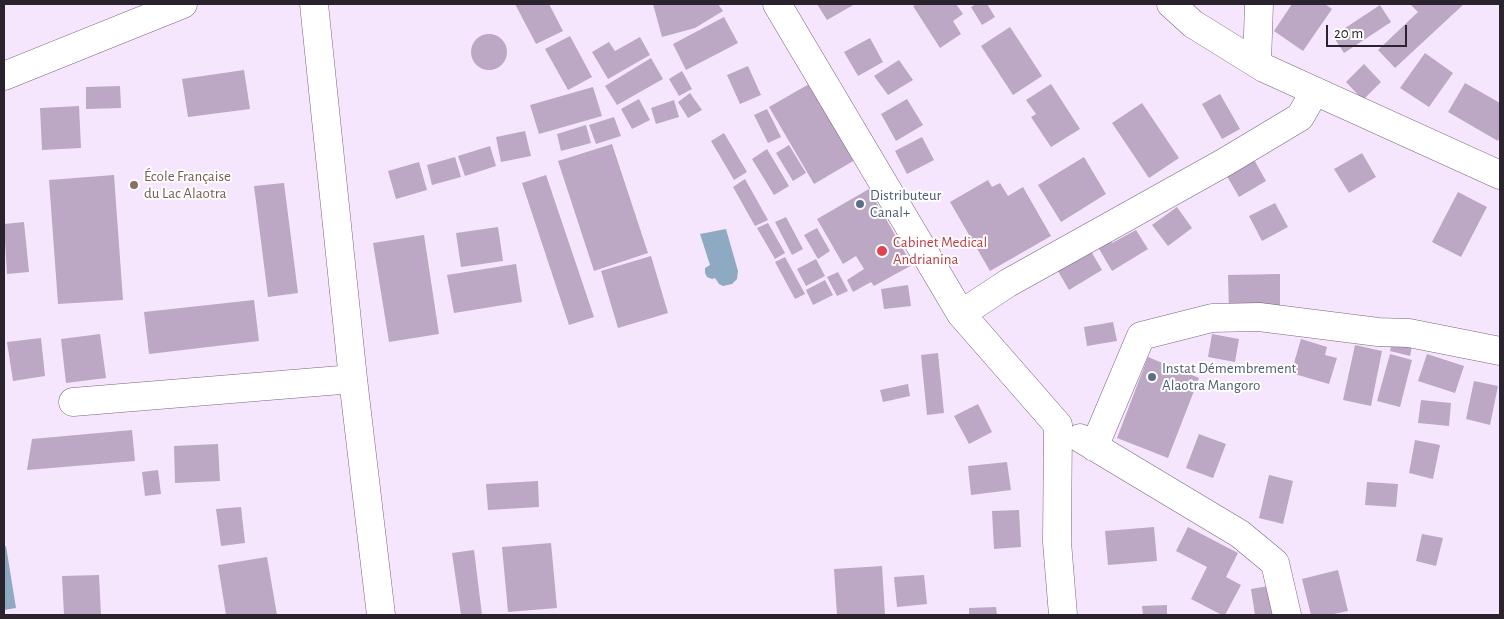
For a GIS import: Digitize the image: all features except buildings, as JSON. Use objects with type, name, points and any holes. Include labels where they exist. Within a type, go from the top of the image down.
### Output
[{"type":"street","points":[[4,76],[183,4]]},
{"type":"street","points":[[314,4],[381,615]]},
{"type":"street","points":[[778,4],[961,314],[1058,425],[1240,534],[1275,563],[1287,615]]},
{"type":"street","points":[[1171,4],[1193,24],[1257,63],[1500,175]]},
{"type":"street","points":[[1257,63],[1259,4]]},
{"type":"street","points":[[961,314],[1008,283],[1225,162],[1300,117],[1315,91]]},
{"type":"street","points":[[1094,447],[1141,336],[1212,318],[1259,317],[1378,332],[1409,333],[1500,351]]},
{"type":"street","points":[[73,402],[354,379]]},
{"type":"street","points":[[1058,425],[1056,542],[1063,615]]},
{"type":"water","points":[[726,229],[738,271],[737,279],[732,284],[723,286],[715,278],[707,277],[705,273],[705,268],[710,265],[700,234]]},
{"type":"water","points":[[6,546],[16,608],[4,610],[4,547]]},
{"type":"place","name":"École Française du Lac Alaotra","points":[[134,185]]},
{"type":"place","name":"Distributeur Canal+","points":[[860,204]]},
{"type":"place","name":"Cabinet Medical Andrianina","points":[[882,251]]},
{"type":"place","name":"Instat Démembrement Alaotra Mangoro","points":[[1152,377]]}]
